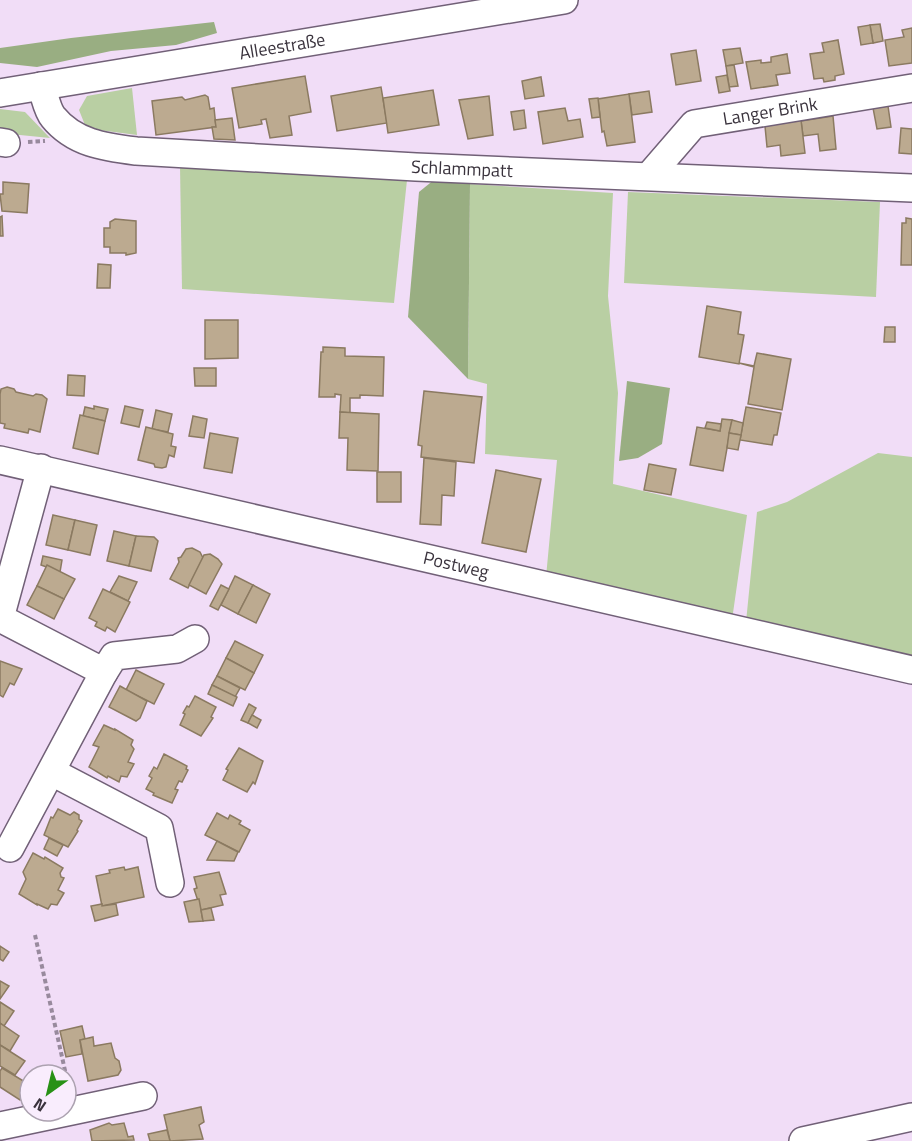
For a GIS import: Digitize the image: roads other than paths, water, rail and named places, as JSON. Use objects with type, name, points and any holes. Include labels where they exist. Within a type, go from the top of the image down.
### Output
[{"type":"street","name":"Alleestraße","points":[[0,93],[564,0]]},
{"type":"street","name":"Schlammpatt","points":[[41,86],[52,116],[74,136],[102,147],[135,151],[912,188]]},
{"type":"street","name":"Langer Brink","points":[[649,176],[694,124],[912,88]]},
{"type":"street","name":"Postweg","points":[[0,460],[912,670]]},
{"type":"street","points":[[41,468],[0,618],[104,672]]},
{"type":"street","points":[[10,848],[114,656],[177,649],[195,639]]},
{"type":"street","points":[[52,772],[159,828],[170,883]]},
{"type":"street","points":[[0,1126],[143,1096]]},
{"type":"street","points":[[803,1141],[912,1117]]}]
